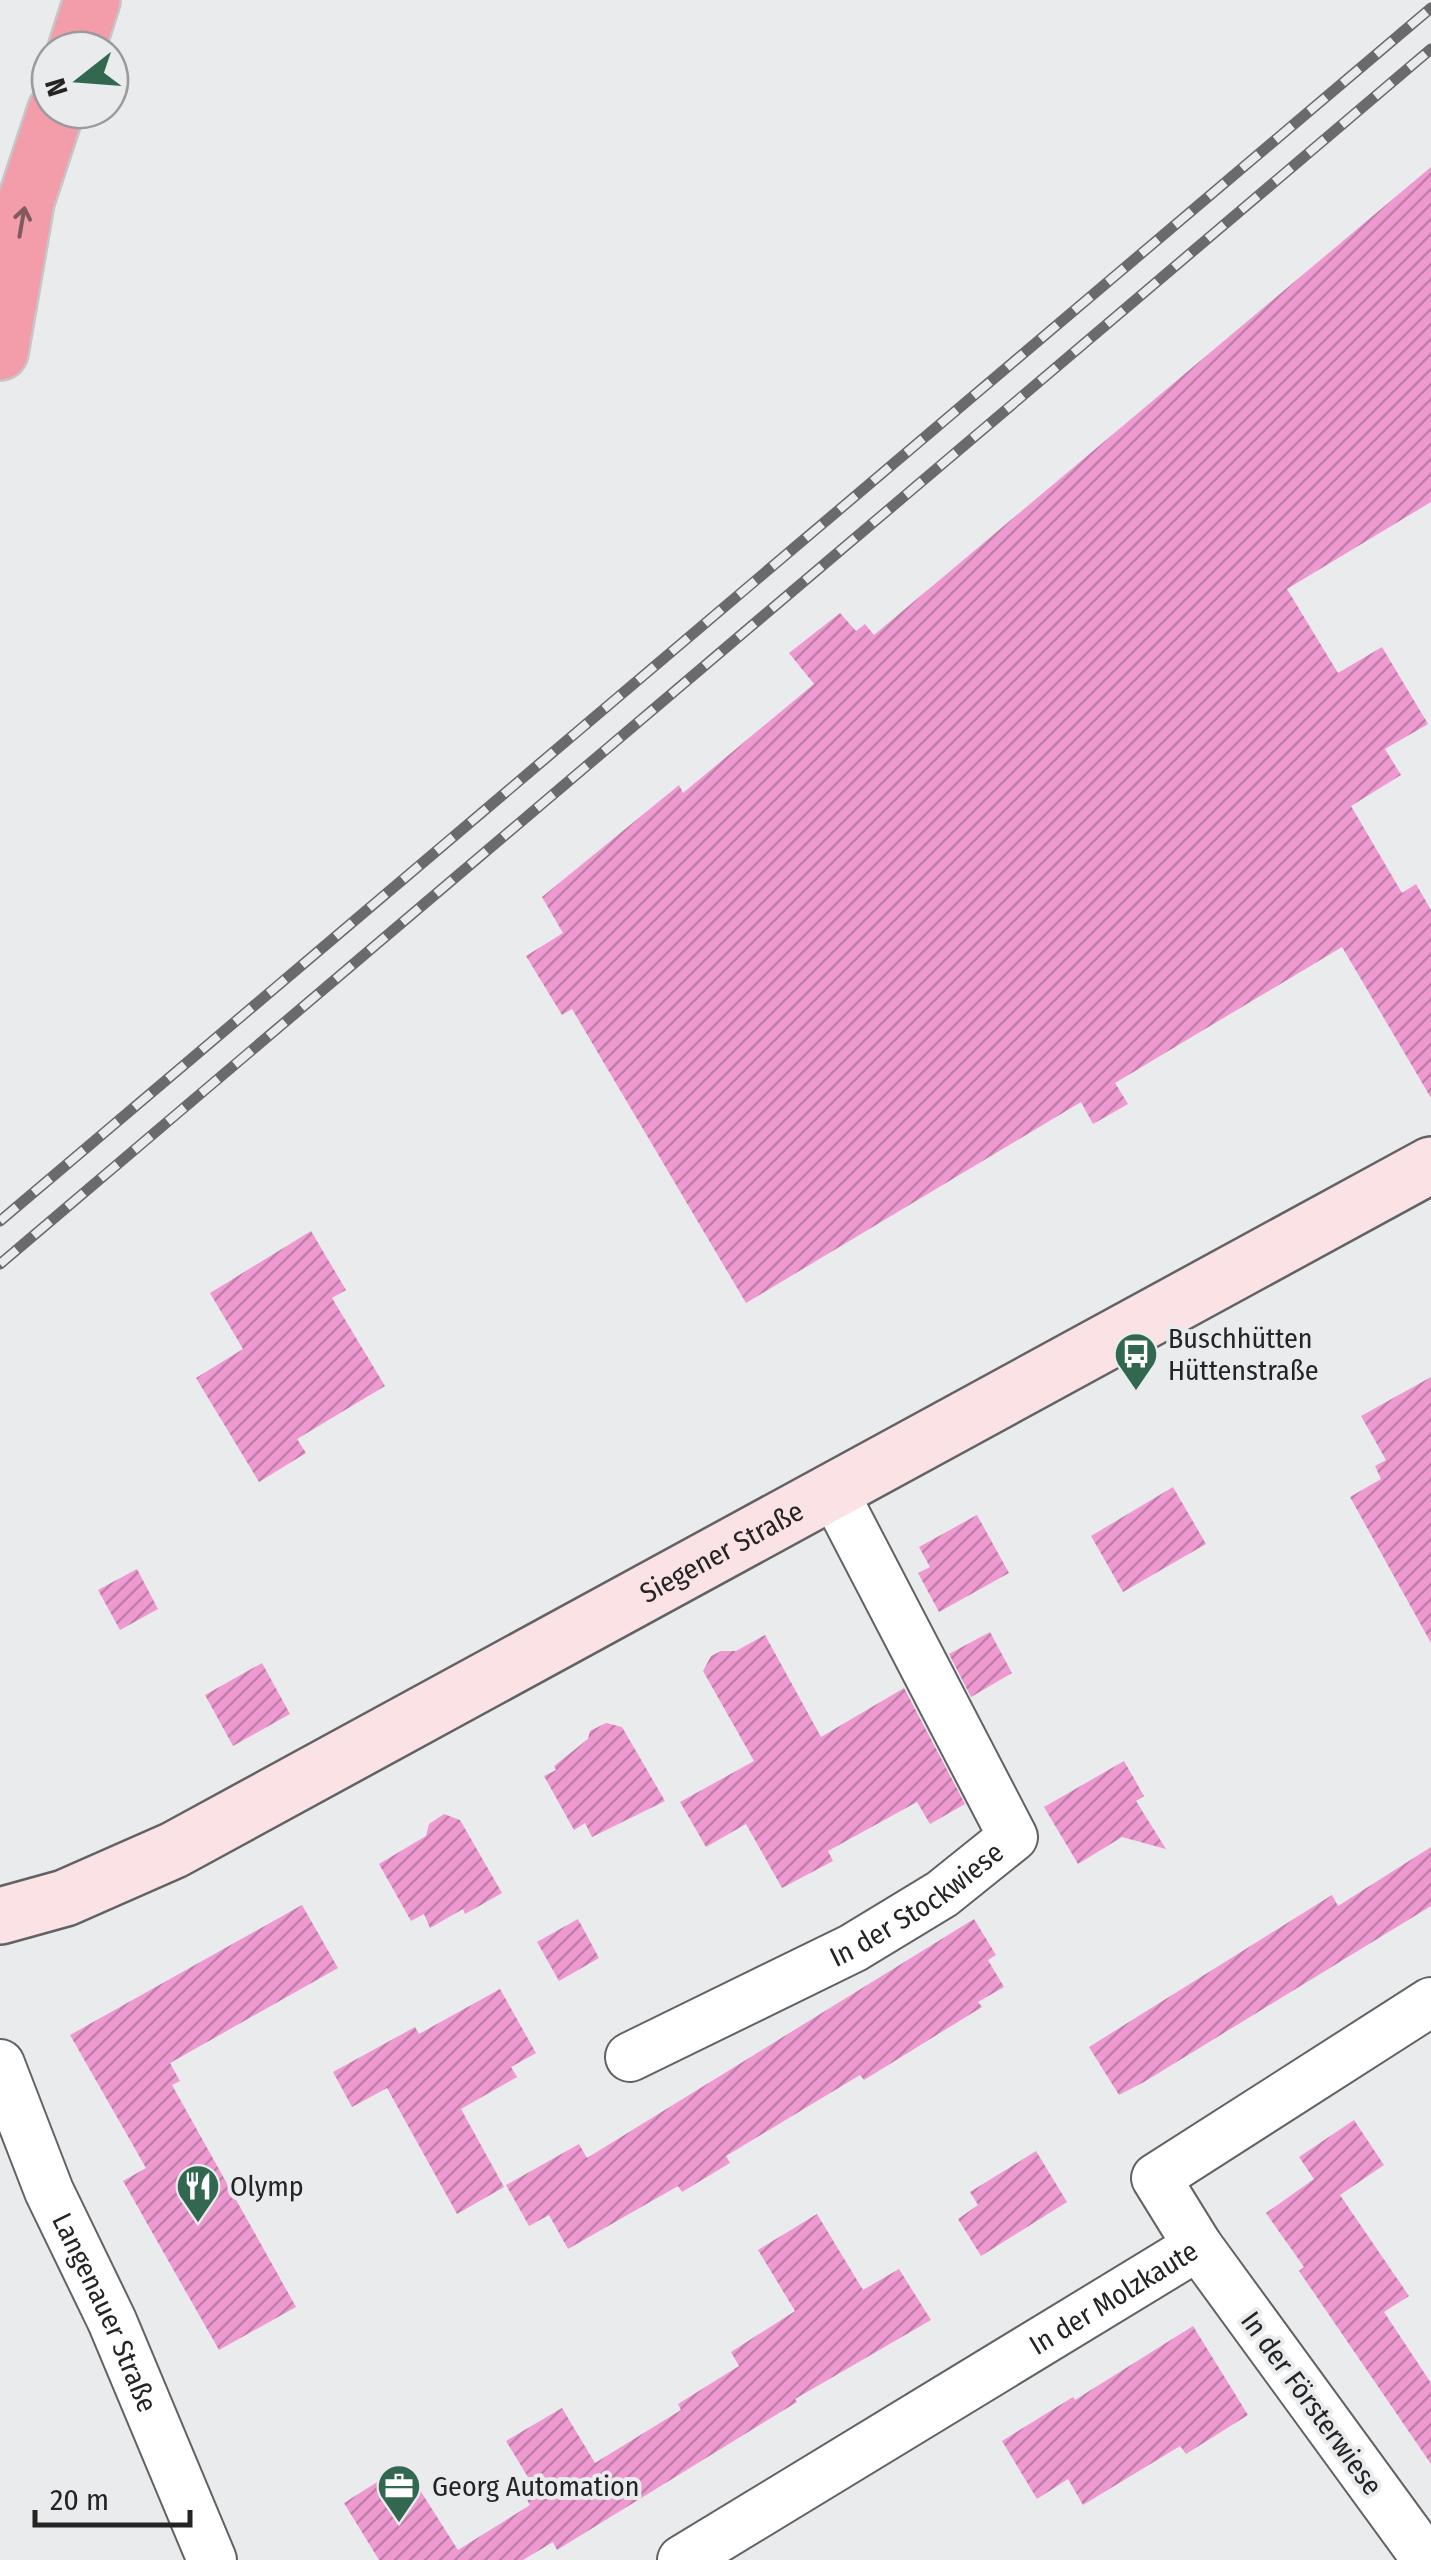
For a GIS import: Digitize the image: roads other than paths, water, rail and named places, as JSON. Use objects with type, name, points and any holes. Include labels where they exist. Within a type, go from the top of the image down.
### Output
[{"type":"highway","points":[[82,30],[92,0]]},
{"type":"highway","points":[[0,352],[26,200],[49,130]]},
{"type":"main road","name":"Siegener Straße","points":[[0,1916],[64,1898],[174,1850],[1431,1166]]},
{"type":"street","name":"In der Stockwiese","points":[[630,2057],[853,1948],[942,1894],[1014,1837],[834,1493]]},
{"type":"street","name":"In der Molzkaute","points":[[682,2560],[1198,2246],[1156,2178],[1431,2002]]},
{"type":"street","name":"Langenauer Straße","points":[[0,2064],[49,2191],[112,2321],[212,2560]]},
{"type":"street","name":"In der Försterwiese","points":[[1198,2246],[1426,2560]]},
{"type":"railway","points":[[0,1221],[1431,8]]},
{"type":"railway","points":[[0,1264],[1431,49]]},
{"type":"place","name":"Buschhütten Hüttenstraße","points":[[1136,1392]]},
{"type":"place","name":"Olymp","points":[[198,2224]]},
{"type":"place","name":"Georg Automation","points":[[399,2524]]}]
